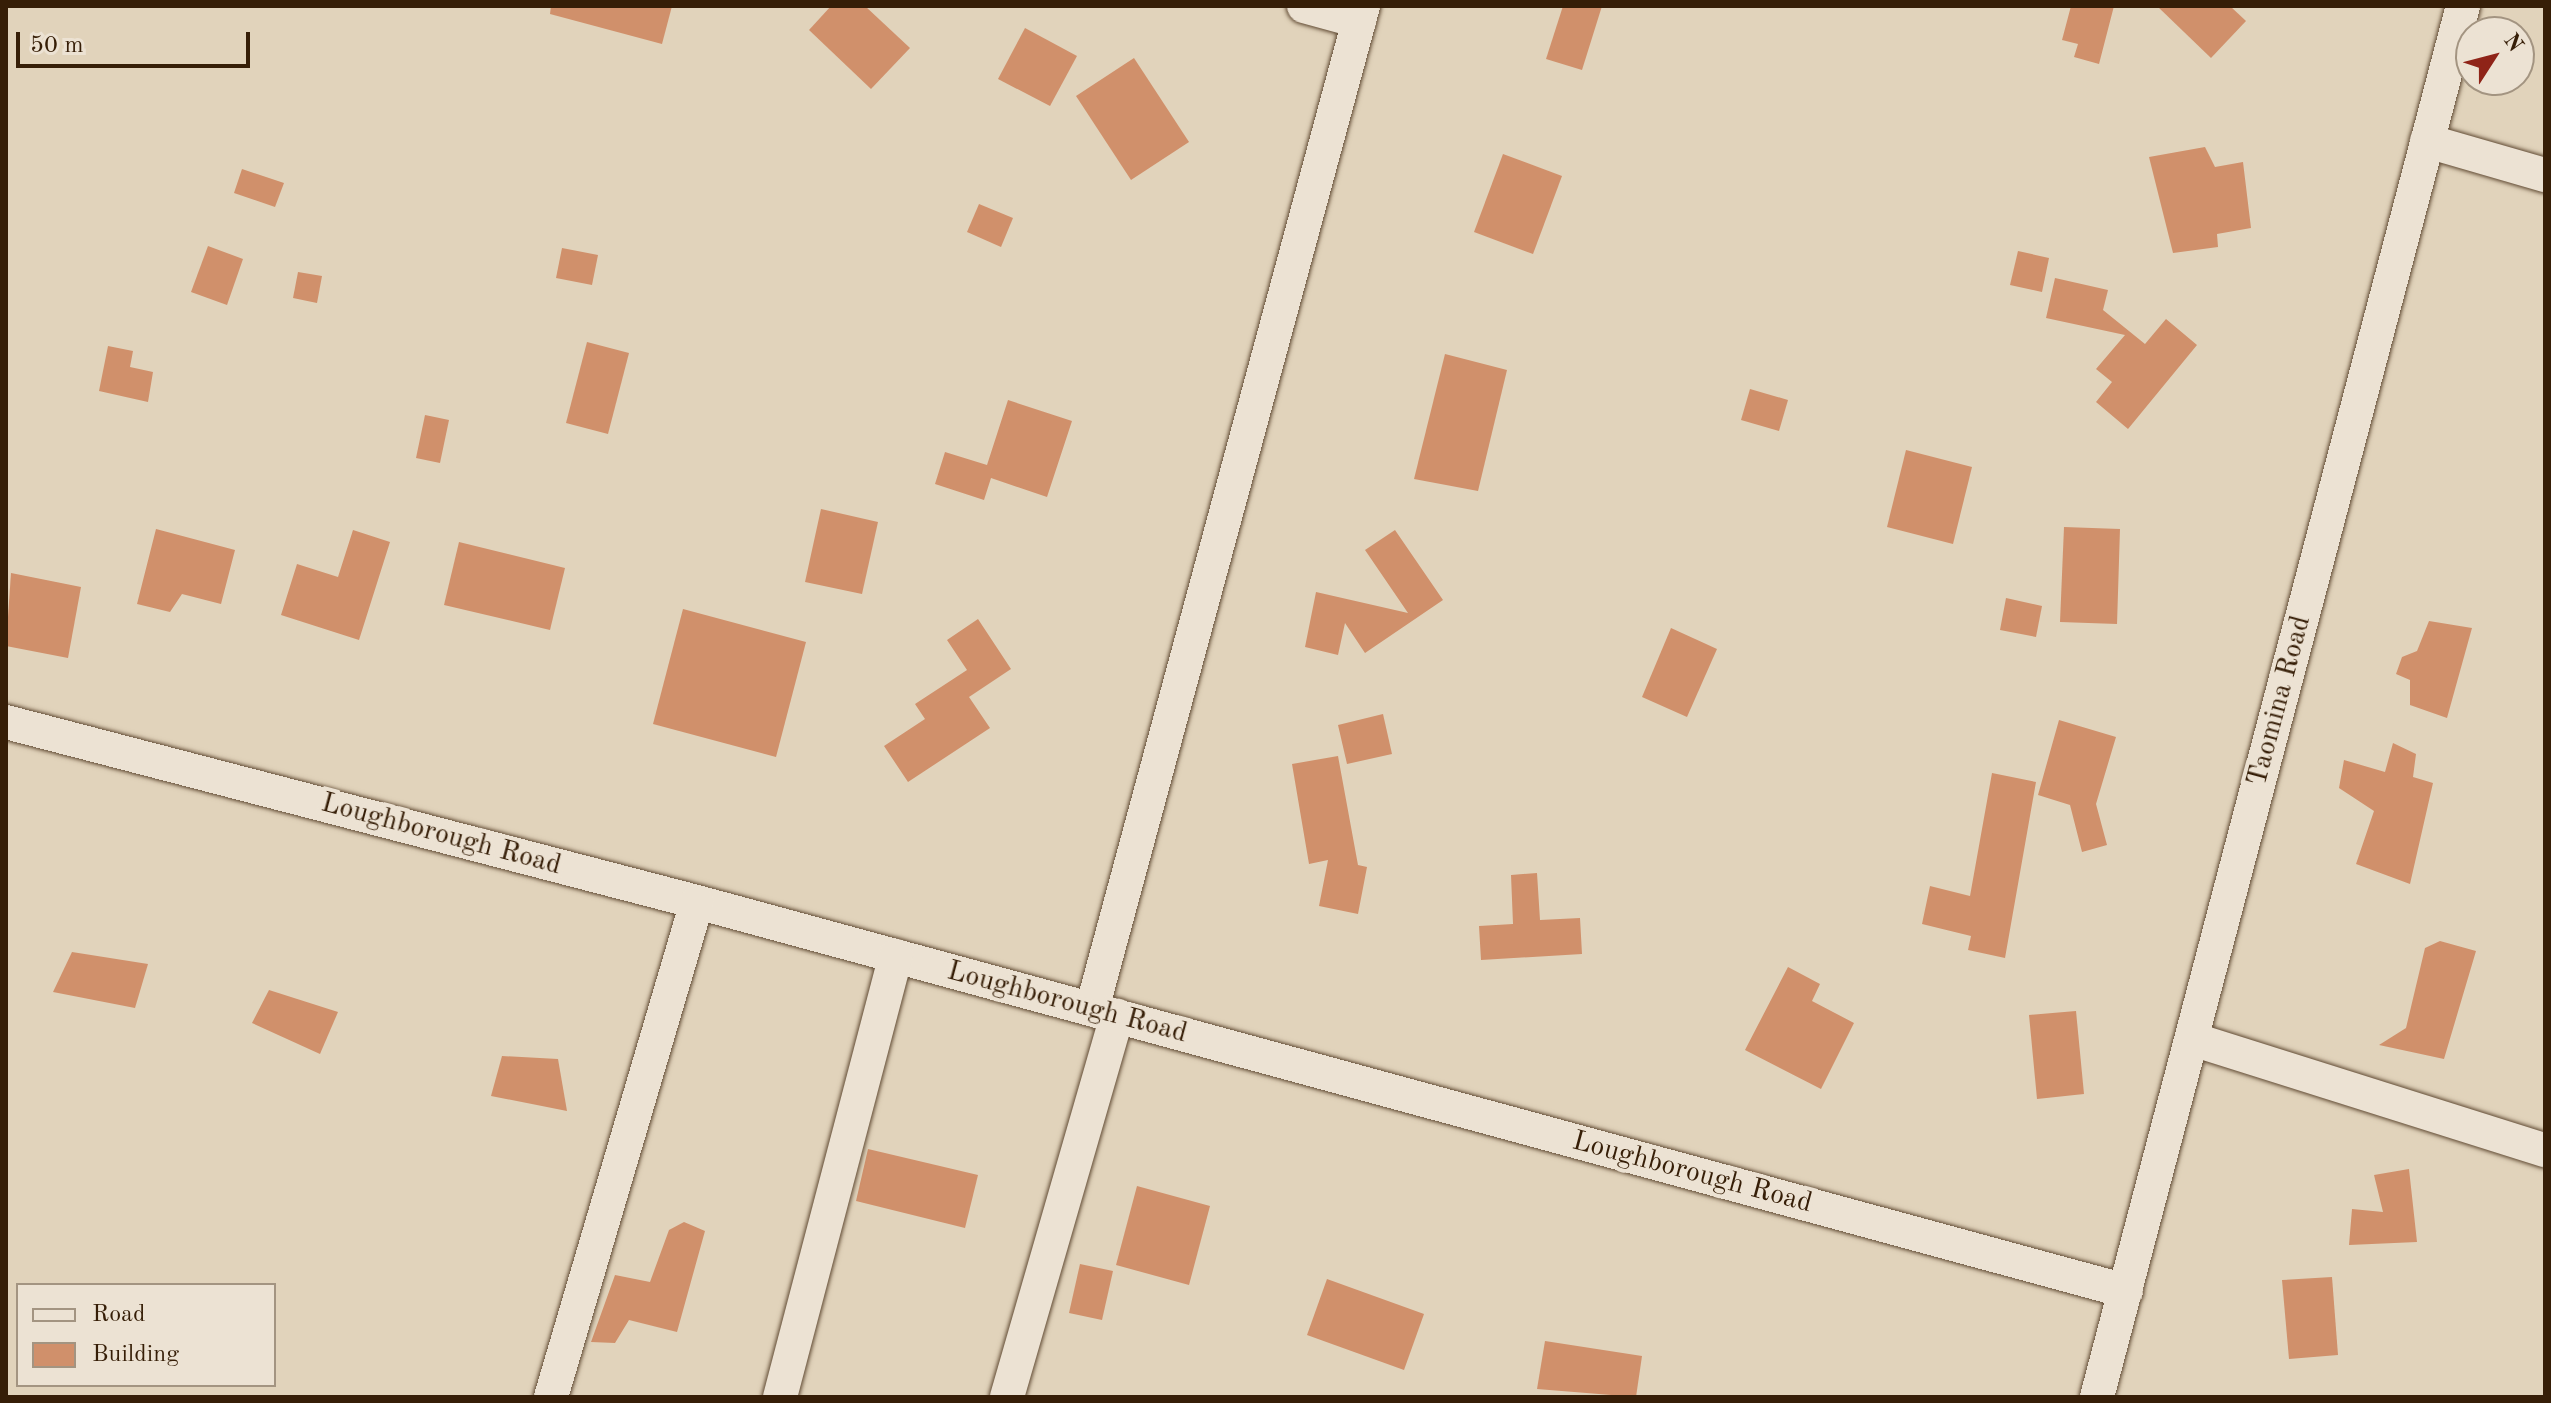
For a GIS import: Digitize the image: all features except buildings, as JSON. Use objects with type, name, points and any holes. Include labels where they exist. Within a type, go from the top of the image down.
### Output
[{"type":"street","points":[[1007,1397],[1361,13],[1304,6]]},
{"type":"street","name":"Taomina Road","points":[[2097,1397],[2463,6]]},
{"type":"street","points":[[2427,141],[2545,175]]},
{"type":"street","name":"Loughborough Road","points":[[6,722],[697,902],[2126,1291]]},
{"type":"street","points":[[551,1397],[697,902]]},
{"type":"street","points":[[780,1397],[896,956]]},
{"type":"street","points":[[2192,1039],[2545,1150]]}]
